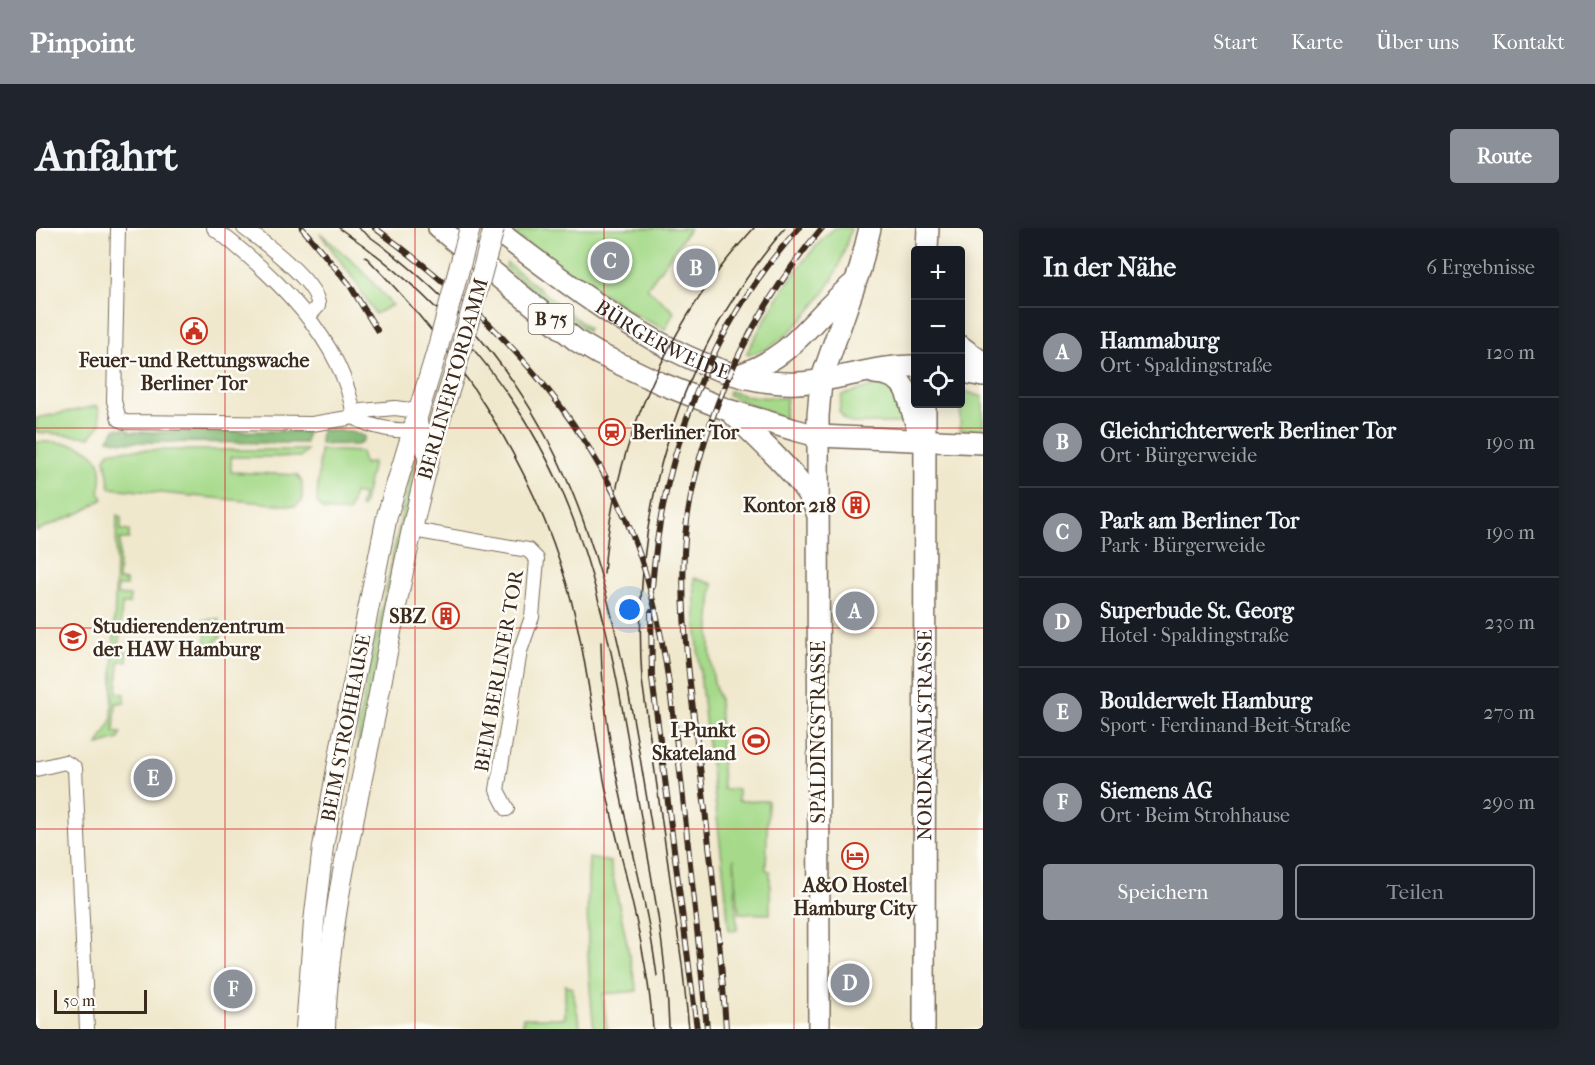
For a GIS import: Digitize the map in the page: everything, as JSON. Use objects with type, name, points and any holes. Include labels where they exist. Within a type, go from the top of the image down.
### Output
[{"type":"main road","name":"BÜRGERWEIDE","points":[[439,228],[578,341],[634,371],[728,410],[818,436]]},
{"type":"main road","name":"BERLINERTORDAMM","points":[[416,424],[470,228]]},
{"type":"main road","name":"BÜRGERWEIDE","points":[[494,228],[643,336],[738,376],[771,382],[820,381]]},
{"type":"main road","name":"BERLINERTORDAMM","points":[[413,530],[426,471],[494,228]]},
{"type":"main road","name":"SPALDINGSTRASSE","points":[[819,1029],[818,436],[820,381],[855,282],[870,228]]},
{"type":"main road","points":[[927,246],[928,228]]},
{"type":"main road","points":[[738,376],[767,364],[788,350],[817,321],[835,298],[855,282]]},
{"type":"main road","points":[[965,350],[983,363]]},
{"type":"main road","name":"B 75","points":[[820,381],[891,366],[911,366]]},
{"type":"main road","points":[[865,372],[890,376],[905,387],[912,416],[923,440]]},
{"type":"main road","points":[[965,372],[983,376]]},
{"type":"main road","name":"NORDKANALSTRASSE","points":[[924,1029],[925,408]]},
{"type":"main road","points":[[728,410],[803,489],[814,503],[818,519]]},
{"type":"main road","name":"BEIM STROHHAUSE","points":[[306,1029],[314,922],[323,847],[387,516],[416,424]]},
{"type":"main road","name":"B 75","points":[[818,436],[983,443]]},
{"type":"main road","name":"BEIM STROHHAUSE","points":[[325,1029],[344,865],[413,530]]},
{"type":"street","points":[[118,228],[116,415],[124,422],[312,424],[354,417],[362,411],[395,408],[410,410],[416,424],[426,471]]},
{"type":"street","points":[[214,228],[264,269],[308,317],[343,378],[354,417],[364,424],[416,424],[431,420],[446,399]]},
{"type":"street","points":[[244,228],[286,262],[315,293],[318,306],[308,317]]},
{"type":"street","name":"BEIM BERLINER TOR","points":[[413,530],[528,550],[537,559],[532,617],[520,651],[497,790],[507,808]]},
{"type":"street","points":[[36,769],[65,762],[75,768],[87,1029]]},
{"type":"green space","points":[[538,228],[690,228],[647,288],[674,312],[665,329],[639,317],[512,234]]},
{"type":"green space","points":[[834,228],[851,228],[832,280],[806,315],[783,338],[758,352],[746,354],[774,304],[796,271]]},
{"type":"green space","points":[[320,233],[361,269],[392,305],[375,314],[355,281]]},
{"type":"green space","points":[[507,263],[588,328],[587,331],[505,268]]},
{"type":"green space","points":[[878,385],[895,394],[903,410],[903,423],[851,423],[845,420],[839,411],[842,395]]},
{"type":"green space","points":[[729,391],[752,397],[787,398],[784,419],[728,395]]},
{"type":"green space","points":[[965,391],[983,397],[983,430],[960,430],[961,408],[965,408]]},
{"type":"green space","points":[[98,406],[101,424],[90,437],[36,432],[36,418]]},
{"type":"green space","points":[[116,428],[129,429],[130,432],[307,431],[306,443],[122,442],[108,439]]},
{"type":"green space","points":[[321,430],[347,431],[364,436],[364,440],[357,445],[320,444]]},
{"type":"green space","points":[[36,442],[75,445],[94,455],[100,464],[102,476],[99,492],[103,499],[84,511],[36,531]]},
{"type":"green space","points":[[121,450],[307,450],[300,457],[231,457],[231,472],[297,475],[302,482],[302,501],[295,506],[110,488],[105,458],[109,452]]},
{"type":"green space","points":[[320,450],[361,452],[364,464],[373,462],[363,507],[360,507],[363,495],[354,493],[349,512],[323,510],[317,502]]},
{"type":"green space","points":[[415,450],[419,453],[358,756],[359,721]]},
{"type":"green space","points":[[117,515],[121,517],[121,530],[129,531],[129,539],[120,539],[118,580],[126,581],[126,586],[118,586],[117,595],[130,596],[129,604],[122,604],[119,651],[127,652],[127,661],[119,661],[117,693],[125,694],[124,703],[116,703],[114,732],[121,733],[119,739],[98,745],[112,720]]},
{"type":"green space","points":[[694,578],[713,584],[710,642],[712,673],[719,698],[723,789],[738,789],[738,801],[768,801],[766,870],[770,871],[770,914],[739,913],[734,858],[737,930],[729,931],[699,666]]},
{"type":"green space","points":[[219,619],[221,636],[207,650],[204,620]]},
{"type":"green space","points":[[589,858],[610,862],[637,991],[603,994],[607,1029],[594,1029],[588,944]]},
{"type":"green space","points":[[565,985],[572,988],[581,1029],[523,1029],[523,1018],[565,1018]]},
{"type":"tram line","points":[[339,228],[411,284],[475,351],[529,426],[569,508],[592,578],[619,690],[658,914],[669,1029]]},
{"type":"tram line","points":[[358,228],[432,288],[492,352],[538,421],[573,494],[600,571],[620,653],[652,830]]},
{"type":"tram line","points":[[604,574],[609,526],[619,479],[632,433],[650,388],[695,303],[723,264],[754,228]]},
{"type":"tram line","points":[[689,1029],[642,680],[640,617],[644,556],[653,497],[668,440],[689,384],[715,330],[747,278],[785,228]]},
{"type":"tram line","points":[[365,256],[398,291],[459,367],[511,450],[552,539],[567,585],[579,634],[605,785],[640,937],[653,1029]]},
{"type":"tram line","points":[[601,642],[608,728],[657,976]]},
{"type":"railway","points":[[302,228],[349,284],[377,330]]},
{"type":"railway","points":[[375,228],[455,292],[527,365],[560,405],[588,447],[613,492],[634,539],[653,602],[671,699],[707,1029]]},
{"type":"railway","points":[[652,588],[657,538],[667,490],[679,442],[696,395],[739,307],[767,266],[799,228]]},
{"type":"railway","points":[[726,1029],[714,890],[685,635],[683,578],[687,520],[705,440],[734,365],[774,293],[822,228]]},
{"type":"railway","points":[[651,612],[652,678],[697,1029]]},
{"type":"place","name":"Park am Berliner Tor","points":[[610,261]]},
{"type":"place","name":"Gleichrichterwerk Berliner Tor","points":[[696,268]]},
{"type":"place","name":"Feuer- und Rettungswache Berliner Tor","points":[[194,331]]},
{"type":"place","name":"Berliner Tor","points":[[612,432]]},
{"type":"place","name":"Kontor 218","points":[[856,505]]},
{"type":"place","name":"Hammaburg","points":[[855,611]]},
{"type":"place","name":"SBZ","points":[[446,616]]},
{"type":"place","name":"Studierendenzentrum der HAW Hamburg","points":[[73,637]]},
{"type":"place","name":"I-Punkt Skateland","points":[[756,741]]},
{"type":"place","name":"Boulderwelt Hamburg","points":[[153,778]]},
{"type":"place","name":"A&O Hostel Hamburg City","points":[[855,856]]},
{"type":"place","name":"Superbude St. Georg","points":[[850,983]]},
{"type":"place","name":"Siemens AG","points":[[233,989]]}]
